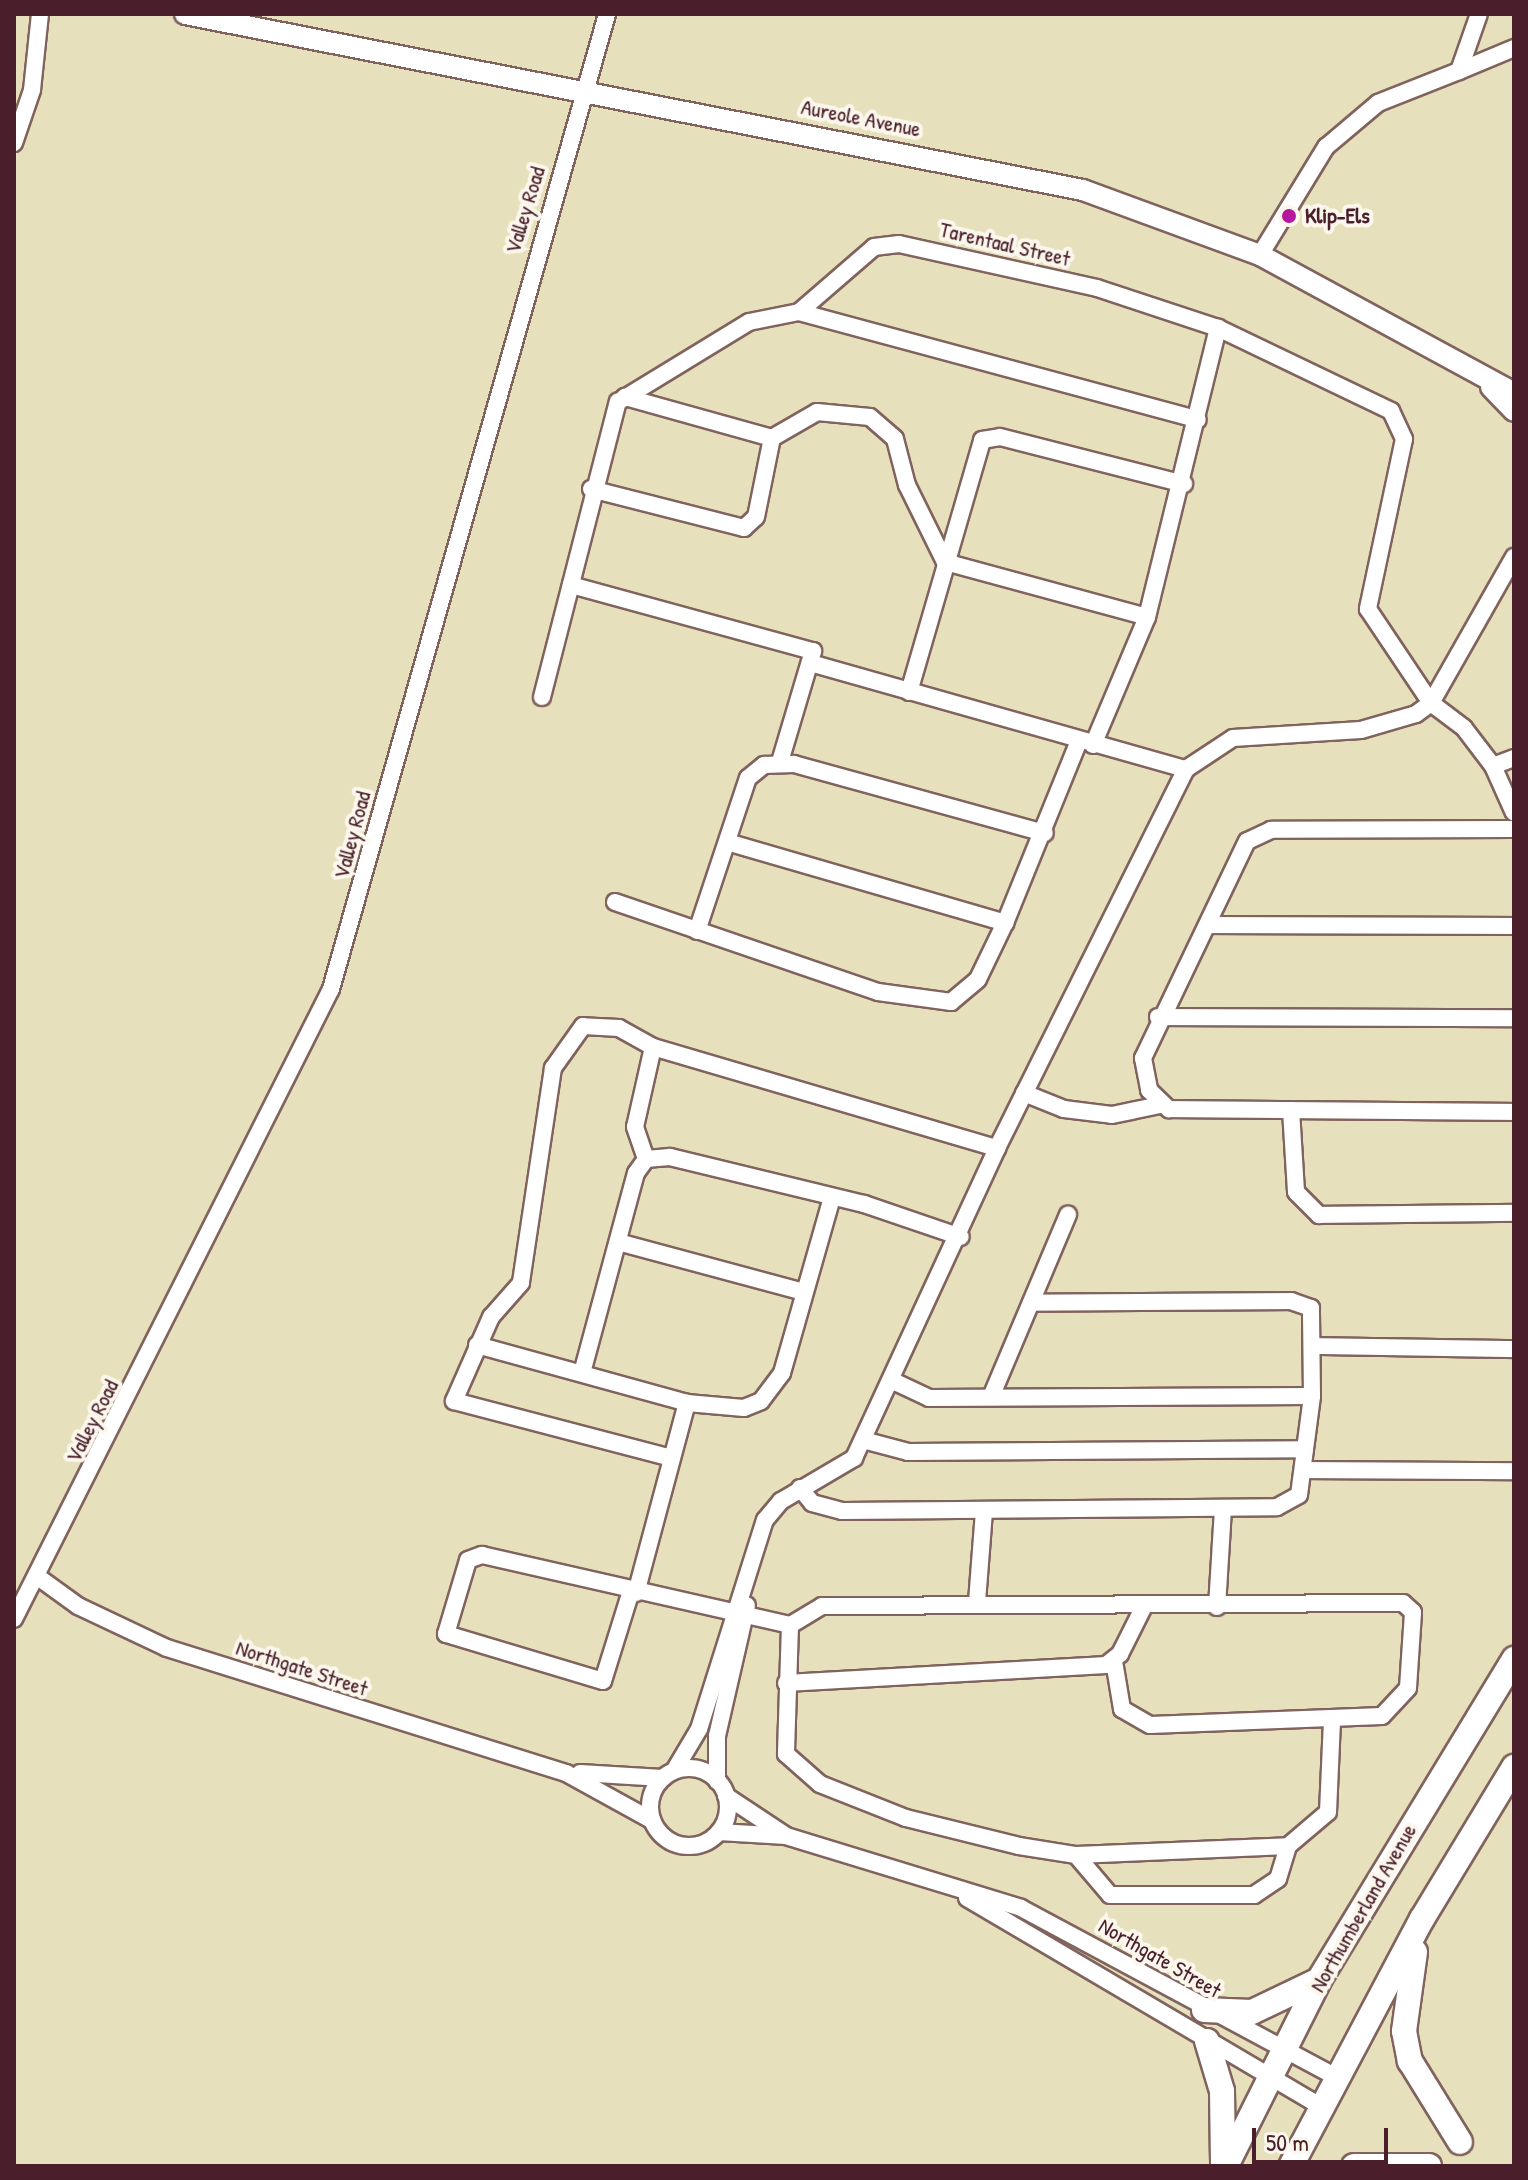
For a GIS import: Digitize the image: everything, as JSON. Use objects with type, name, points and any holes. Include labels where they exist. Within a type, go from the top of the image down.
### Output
[{"type":"main road","name":"Northumberland Avenue","points":[[1224,2166],[1273,2081],[1319,1980],[1514,1659]]},
{"type":"main road","points":[[1291,2166],[1340,2079],[1422,1919],[1514,1767]]},
{"type":"main road","points":[[1422,1919],[1404,2031],[1424,2093],[1460,2142]]},
{"type":"main road","points":[[1204,2010],[1252,2012],[1319,1980]]},
{"type":"main road","points":[[1207,2041],[1222,2091],[1224,2166]]},
{"type":"main road","points":[[1354,2166],[1429,2166]]},
{"type":"street","points":[[14,143],[32,90],[40,14]]},
{"type":"street","name":"Aureole Avenue","points":[[185,14],[584,88],[1083,190],[1260,255],[1489,384],[1514,393]]},
{"type":"street","name":"Valley Road","points":[[14,1619],[38,1577],[331,989],[607,14]]},
{"type":"street","points":[[1459,71],[1479,14]]},
{"type":"street","points":[[1260,255],[1326,147],[1347,126],[1378,103],[1514,48]]},
{"type":"street","name":"Tarentaal Street","points":[[625,397],[749,322],[799,312],[874,247],[899,244],[1097,288],[1218,328],[1375,401],[1398,422],[1404,439],[1368,609],[1431,703],[1464,728],[1493,766],[1514,813]]},
{"type":"street","points":[[799,312],[1198,420]]},
{"type":"street","points":[[615,902],[697,931],[932,1003],[967,994],[1005,923],[1147,617],[1184,484],[1218,328]]},
{"type":"street","name":"Aureole Avenue","points":[[1489,384],[1514,411]]},
{"type":"street","points":[[542,697],[571,585],[591,489],[615,408],[625,397],[772,438],[830,409],[881,424],[895,439],[907,485],[945,562],[1147,617]]},
{"type":"street","points":[[909,692],[978,446],[988,437],[1184,484]]},
{"type":"street","points":[[591,489],[744,528],[756,517],[772,438]]},
{"type":"street","points":[[717,1781],[721,1719],[740,1612],[765,1520],[800,1488],[842,1469],[863,1440],[961,1237],[997,1148],[1186,769],[1233,738],[1361,730],[1431,703],[1514,557]]},
{"type":"street","points":[[571,585],[813,651],[814,664],[780,762]]},
{"type":"street","points":[[814,664],[1186,769]]},
{"type":"street","points":[[1493,766],[1514,758]]},
{"type":"street","points":[[697,931],[748,778],[780,762],[1045,833]]},
{"type":"street","points":[[1160,1105],[1143,1077],[1158,1017],[1208,925],[1247,841],[1271,830],[1514,829]]},
{"type":"street","points":[[727,842],[1005,923]]},
{"type":"street","points":[[1208,925],[1514,926]]},
{"type":"street","points":[[1158,1017],[1514,1018]]},
{"type":"street","points":[[672,1458],[454,1401],[477,1345],[524,1271],[544,1108],[560,1053],[583,1026],[602,1024],[653,1047],[997,1148]]},
{"type":"street","points":[[646,1159],[635,1127],[653,1047]]},
{"type":"street","points":[[1024,1093],[1064,1109],[1112,1115],[1160,1105],[1291,1110],[1514,1112]]},
{"type":"street","points":[[1291,1110],[1296,1192],[1319,1215],[1514,1213]]},
{"type":"street","points":[[582,1373],[622,1243],[636,1173],[646,1159],[670,1157],[832,1197],[961,1237]]},
{"type":"street","points":[[477,1345],[687,1403],[744,1408],[761,1401],[782,1373],[832,1197]]},
{"type":"street","points":[[991,1397],[1068,1215]]},
{"type":"street","points":[[622,1243],[804,1292]]},
{"type":"street","points":[[800,1488],[812,1503],[833,1510],[1223,1508],[1292,1503],[1305,1470],[1315,1315],[1291,1301],[1031,1303]]},
{"type":"street","points":[[1314,1346],[1514,1349]]},
{"type":"street","points":[[893,1381],[916,1397],[1312,1396]]},
{"type":"street","points":[[687,1403],[633,1592],[603,1681],[446,1634],[473,1557],[633,1592],[740,1612],[790,1625],[822,1606],[977,1602],[1217,1607],[1403,1603],[1413,1612],[1408,1688],[1399,1702],[1382,1716],[1332,1722],[1142,1723],[1122,1709],[1114,1661],[1144,1606]]},
{"type":"street","points":[[863,1440],[908,1452],[1305,1449]]},
{"type":"street","points":[[1305,1470],[1514,1471]]},
{"type":"street","points":[[1217,1607],[1223,1508]]},
{"type":"street","points":[[977,1602],[984,1510]]},
{"type":"street","name":"Northgate Street","points":[[38,1577],[78,1606],[167,1648],[566,1773],[653,1821]]},
{"type":"street","points":[[669,1775],[700,1770],[717,1781],[726,1796],[719,1832],[685,1846],[662,1835],[653,1821],[651,1800],[704,1714],[740,1612]]},
{"type":"street","points":[[790,1625],[786,1754],[820,1784],[906,1818],[1076,1855],[1288,1846]]},
{"type":"street","points":[[786,1683],[1083,1669],[1114,1661]]},
{"type":"street","points":[[704,1714],[721,1719]]},
{"type":"street","points":[[1076,1855],[1110,1895],[1254,1895],[1278,1879],[1288,1846],[1328,1812],[1332,1722]]},
{"type":"street","name":"Northgate Street","points":[[566,1773],[669,1775]]},
{"type":"street","name":"Northgate Street","points":[[726,1796],[786,1836]]},
{"type":"street","name":"Northgate Street","points":[[719,1832],[786,1836],[1041,1917],[1285,2055],[1340,2079]]},
{"type":"street","name":"Northgate Street","points":[[952,1888],[1273,2081],[1324,2108]]},
{"type":"place","name":"Klip-Els","points":[[1289,216]]}]
